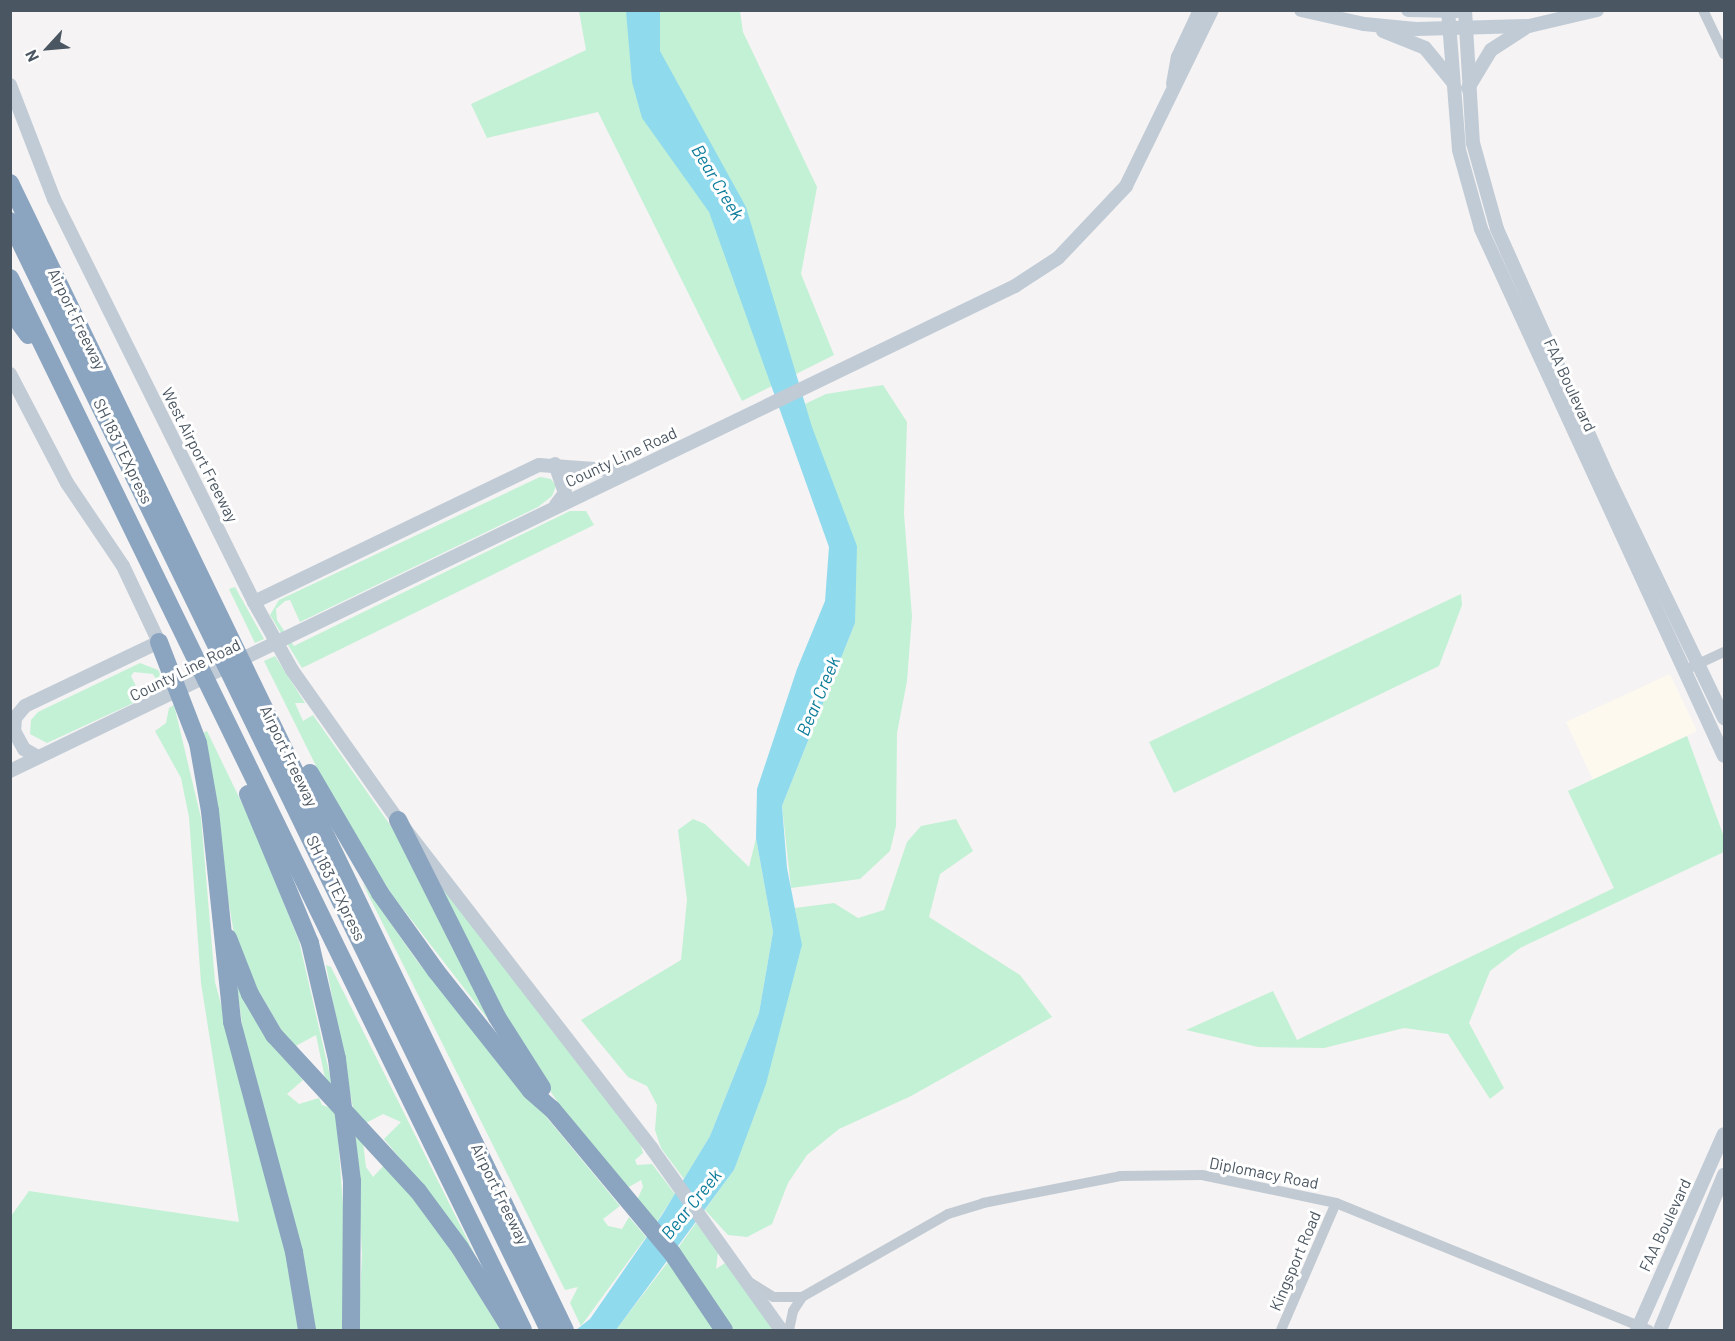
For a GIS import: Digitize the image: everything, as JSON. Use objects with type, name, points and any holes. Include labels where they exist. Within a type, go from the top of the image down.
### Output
[{"type":"highway","name":"Airport Freeway","points":[[10,183],[236,645],[528,1254],[543,1321]]},
{"type":"highway","name":"SH 183 TEXpress","points":[[10,221],[543,1321]]},
{"type":"highway","name":"SH 183 TEXpress","points":[[10,238],[543,1321]]},
{"type":"highway","name":"Airport Freeway","points":[[10,278],[209,688],[543,1321],[565,1330]]},
{"type":"highway","points":[[10,310],[62,385]]},
{"type":"highway","points":[[159,642],[198,743],[210,811],[231,1022],[294,1252],[307,1330]]},
{"type":"highway","points":[[236,645],[380,893],[473,1018],[531,1091],[552,1109]]},
{"type":"highway","points":[[209,688],[252,804],[299,914],[327,1008],[345,1108],[352,1181],[351,1330]]},
{"type":"highway","points":[[398,820],[497,1017],[552,1109],[628,1204],[678,1261],[724,1330]]},
{"type":"highway","points":[[218,904],[250,994],[274,1035],[306,1074],[377,1145],[440,1220],[511,1330]]},
{"type":"highway","points":[[543,1321],[574,1330]]},
{"type":"street","name":"County Line Road","points":[[10,771],[1015,286],[1058,258],[1126,186],[1172,89],[1189,65],[1199,16],[1212,10]]},
{"type":"street","points":[[1199,16],[1222,10]]},
{"type":"street","points":[[1301,10],[1364,24],[1425,48],[1440,61],[1452,82]]},
{"type":"street","points":[[1408,10],[1466,11]]},
{"type":"street","points":[[1364,24],[1449,28],[1529,26],[1597,10]]},
{"type":"street","points":[[1703,10],[1725,54]]},
{"type":"street","name":"FAA Boulevard","points":[[1448,11],[1452,82],[1464,179],[1496,265],[1544,353],[1602,477],[1683,671],[1725,756]]},
{"type":"street","name":"FAA Boulevard","points":[[1466,11],[1464,28],[1473,143],[1486,196],[1544,353]]},
{"type":"street","points":[[1468,88],[1491,50],[1529,26]]},
{"type":"street","name":"West Airport Freeway","points":[[10,85],[54,199],[254,602],[292,670],[398,820]]},
{"type":"street","points":[[10,374],[67,483],[123,566],[159,642],[25,706],[15,718],[14,731],[24,748],[38,757]]},
{"type":"street","points":[[555,464],[576,469],[584,492]]},
{"type":"street","points":[[555,464],[565,493],[556,506]]},
{"type":"street","points":[[254,602],[539,465],[555,464],[628,471]]},
{"type":"street","name":"FAA Boulevard","points":[[1622,521],[1725,718]]},
{"type":"street","points":[[1683,671],[1725,652]]},
{"type":"street","points":[[398,820],[652,1149],[782,1330]]},
{"type":"street","name":"FAA Boulevard","points":[[1642,1329],[1725,1134]]},
{"type":"street","name":"Diplomacy Road","points":[[802,1297],[948,1214],[1054,1186],[1120,1176],[1202,1175],[1336,1203],[1642,1329]]},
{"type":"street","name":"FAA Boulevard","points":[[1660,1330],[1725,1175]]},
{"type":"street","points":[[1697,1197],[1713,1202]]},
{"type":"street","name":"Kingsport Road","points":[[1281,1330],[1336,1203]]},
{"type":"street","points":[[751,1284],[773,1297],[802,1297]]},
{"type":"street","points":[[789,1330],[793,1311],[802,1297]]},
{"type":"shaded area","points":[[1670,674],[1697,731],[1593,780],[1566,722]]},
{"type":"green space","points":[[579,11],[740,11],[743,32],[817,187],[801,274],[834,355],[742,401],[598,112],[487,138],[471,104],[586,50]]},
{"type":"green space","points":[[883,385],[907,422],[904,514],[912,616],[907,681],[897,733],[896,826],[890,851],[860,879],[791,888],[782,806],[855,623],[805,404],[826,394]]},
{"type":"green space","points":[[540,477],[551,479],[556,486],[552,496],[538,507],[300,622],[290,600],[285,601],[276,609],[277,620],[294,646],[570,511],[586,511],[594,525],[302,668],[270,615],[279,600]]},
{"type":"green space","points":[[235,587],[264,639],[255,643],[229,589]]},
{"type":"green space","points":[[1461,594],[1462,605],[1439,666],[1174,793],[1149,742]]},
{"type":"green space","points":[[275,656],[305,703],[295,703],[303,721],[313,715],[395,832],[494,1027],[393,896],[364,851],[323,780],[264,661]]},
{"type":"green space","points":[[140,663],[158,670],[167,687],[162,689],[153,674],[134,672],[131,676],[142,699],[47,743],[30,734],[31,720],[38,712]]},
{"type":"green space","points":[[174,705],[201,818],[215,982],[287,1252],[300,1330],[11,1330],[11,1216],[29,1191],[239,1222],[201,983],[189,817],[181,778],[155,731],[166,723],[169,708]]},
{"type":"green space","points":[[207,731],[252,824],[299,941],[334,1093],[327,1088],[316,1035],[292,1048],[252,980],[235,940],[201,734]]},
{"type":"green space","points":[[1687,736],[1724,837],[1724,852],[1520,948],[1490,971],[1469,1023],[1504,1088],[1490,1099],[1448,1034],[1404,1028],[1324,1048],[1258,1047],[1186,1030],[1273,991],[1297,1040],[1614,888],[1568,791]]},
{"type":"green space","points":[[693,819],[705,824],[749,867],[756,838],[773,932],[759,1013],[710,1136],[684,1179],[661,1148],[655,1130],[657,1105],[647,1086],[628,1077],[581,1020],[681,960],[687,900],[678,830]]},
{"type":"green space","points":[[956,819],[973,851],[940,874],[929,917],[1020,975],[1052,1017],[911,1096],[839,1129],[807,1155],[788,1183],[772,1224],[747,1237],[728,1235],[705,1210],[734,1170],[801,949],[795,908],[834,903],[858,918],[884,910],[907,842],[921,826]]},
{"type":"green space","points":[[433,875],[440,878],[641,1146],[643,1153],[635,1160],[637,1165],[652,1164],[675,1194],[656,1223],[637,1200],[643,1187],[641,1180],[627,1188],[562,1108],[525,1055]]},
{"type":"green space","points":[[362,882],[417,961],[620,1206],[603,1219],[608,1226],[622,1229],[629,1217],[646,1237],[581,1326],[570,1303],[578,1287],[565,1290]]},
{"type":"green space","points":[[326,965],[331,967],[486,1277],[436,1202],[384,1139],[401,1122],[383,1114],[366,1123],[354,1113]]},
{"type":"green space","points":[[237,986],[277,1050],[303,1080],[287,1094],[299,1104],[319,1098],[322,1105],[336,1110],[345,1233],[343,1330],[314,1330],[243,1032]]},
{"type":"green space","points":[[355,1128],[362,1134],[366,1167],[373,1177],[388,1161],[417,1197],[501,1330],[358,1330],[362,1255]]},
{"type":"green space","points":[[696,1223],[718,1252],[716,1269],[725,1263],[774,1330],[733,1330],[678,1248]]},
{"type":"green space","points":[[668,1262],[714,1330],[616,1330],[654,1280]]},
{"type":"water","name":"Bear Creek","points":[[626,11],[660,11],[660,51],[746,207],[812,427],[857,546],[855,623],[782,806],[787,868],[802,945],[766,1084],[734,1170],[616,1330],[576,1330],[590,1319],[662,1215],[710,1136],[759,1013],[773,932],[756,838],[757,789],[797,669],[825,601],[829,547],[709,212],[642,118],[632,82]]}]
